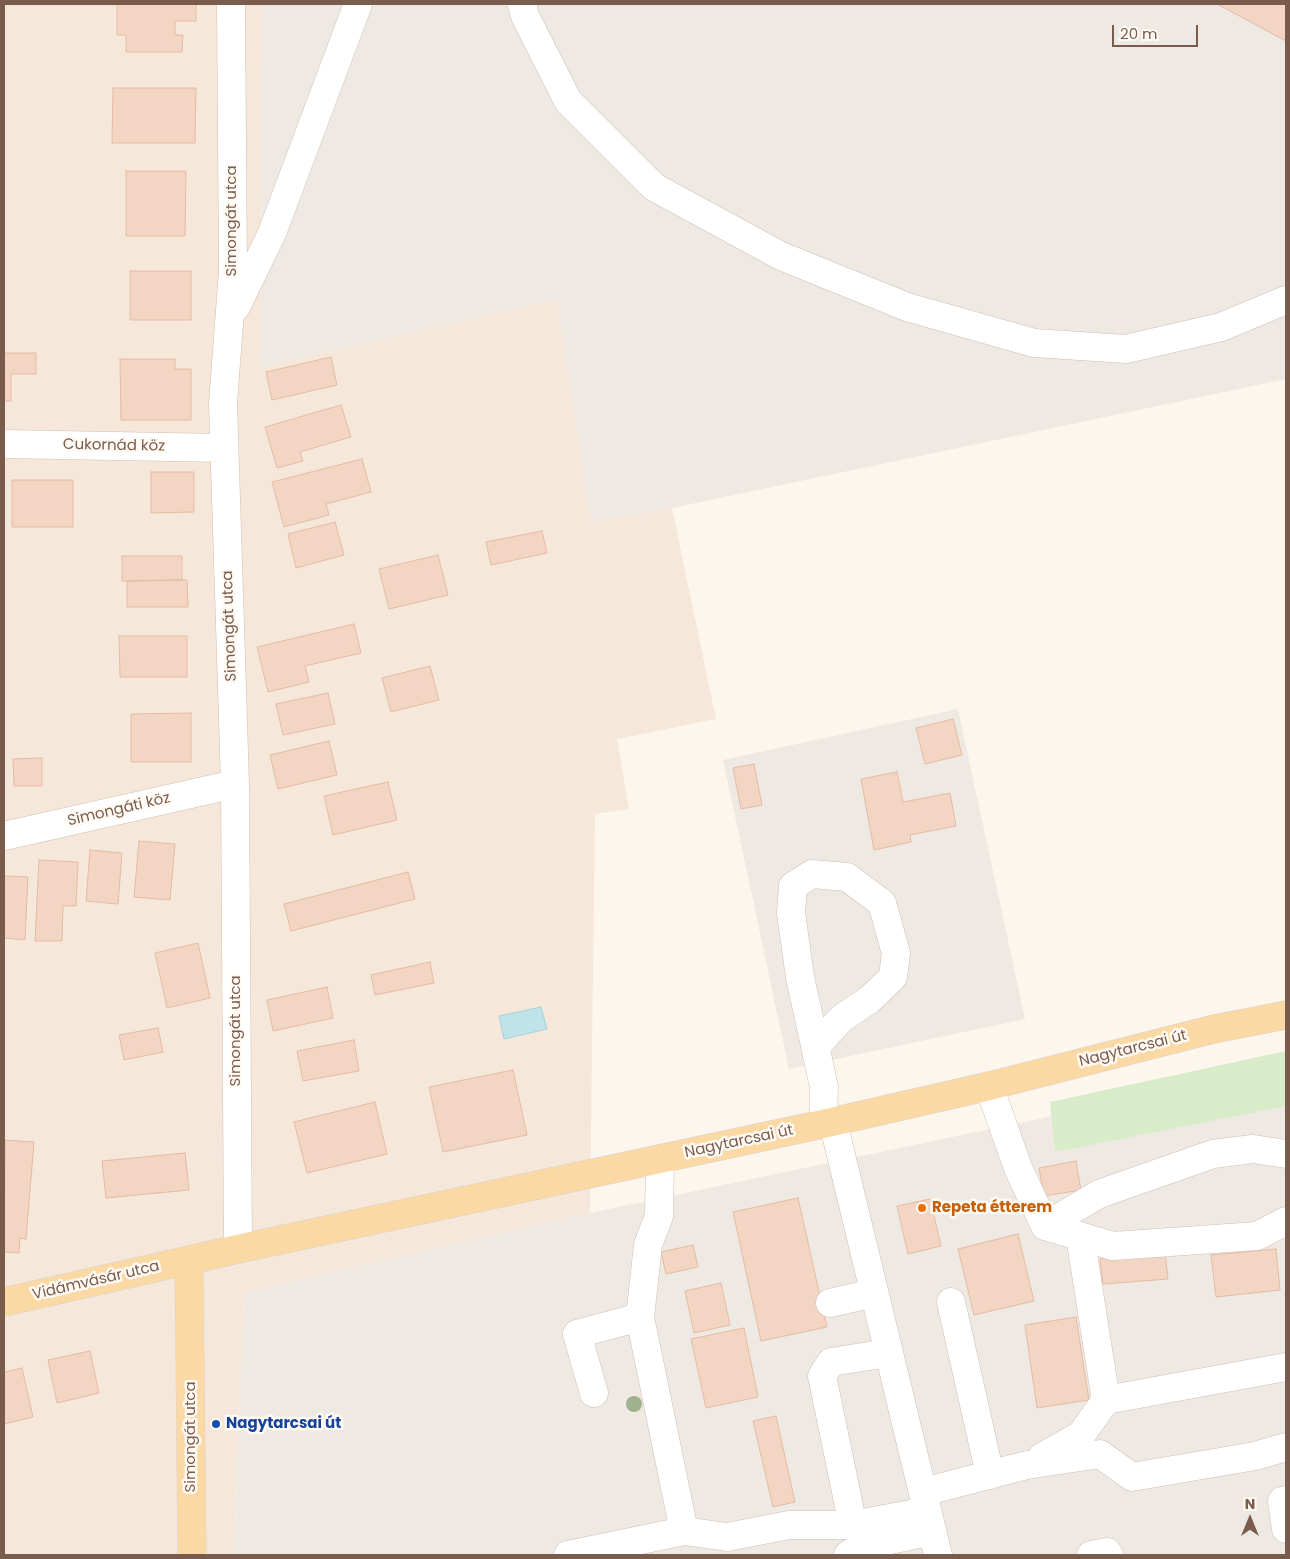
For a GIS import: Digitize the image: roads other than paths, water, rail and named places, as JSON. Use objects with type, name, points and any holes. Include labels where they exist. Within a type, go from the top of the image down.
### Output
[{"type":"main road","name":"Nagytarcsai út","points":[[189,1260],[828,1123],[989,1086],[1214,1028],[1286,1015]]},
{"type":"main road","name":"Vidámvásár utca","points":[[4,1302],[189,1260]]},
{"type":"main road","name":"Simongát utca","points":[[189,1260],[192,1555]]},
{"type":"street","name":"Simongát utca","points":[[231,4],[233,271],[223,403],[235,784],[238,1248]]},
{"type":"street","points":[[231,317],[272,233],[358,4]]},
{"type":"street","points":[[522,4],[524,16],[568,101],[654,187],[781,256],[907,307],[1034,343],[1126,349],[1221,327],[1286,300]]},
{"type":"street","name":"Cukornád köz","points":[[4,444],[224,448]]},
{"type":"street","name":"Simongáti köz","points":[[4,836],[235,784]]},
{"type":"street","points":[[816,1046],[842,1018],[869,1000],[893,977],[896,953],[882,903],[847,877],[812,874],[794,886],[791,913],[800,977],[824,1087],[828,1123],[874,1294],[930,1522]]},
{"type":"street","points":[[989,1086],[1018,1168],[1045,1226],[1113,1246],[1257,1236],[1286,1221]]},
{"type":"street","points":[[1045,1226],[1099,1194],[1213,1154],[1253,1149],[1286,1154]]},
{"type":"street","points":[[660,1159],[659,1216],[648,1245],[640,1317],[684,1531]]},
{"type":"street","points":[[1080,1236],[1106,1400]]},
{"type":"street","points":[[830,1303],[874,1294]]},
{"type":"street","points":[[951,1302],[990,1475]]},
{"type":"street","points":[[594,1393],[577,1334],[640,1317]]},
{"type":"street","points":[[853,1524],[822,1376],[831,1362],[888,1353]]},
{"type":"street","points":[[1027,1465],[1081,1435],[1106,1400],[1286,1367]]},
{"type":"street","points":[[848,1555],[862,1546],[930,1522],[990,1475],[1027,1465],[1100,1454],[1132,1477],[1254,1456],[1286,1447]]},
{"type":"street","points":[[1286,1500],[1282,1501],[1286,1530]]},
{"type":"street","points":[[568,1555],[684,1531],[727,1537],[789,1526],[930,1522]]},
{"type":"street","points":[[1091,1555],[1107,1552],[1109,1555]]},
{"type":"water","points":[[541,1007],[547,1029],[504,1039],[499,1016]]},
{"type":"place","name":"Repeta étterem","points":[[922,1208]]},
{"type":"place","name":"Nagytarcsai út","points":[[216,1424]]}]
